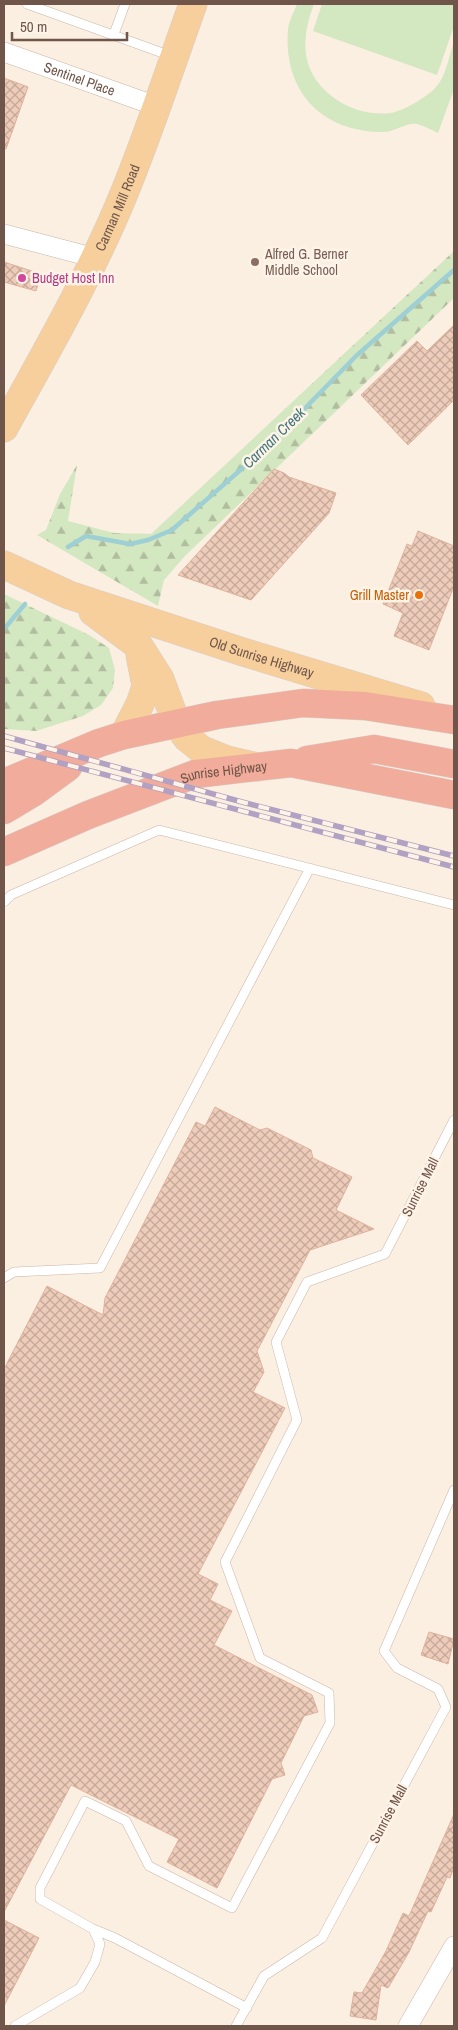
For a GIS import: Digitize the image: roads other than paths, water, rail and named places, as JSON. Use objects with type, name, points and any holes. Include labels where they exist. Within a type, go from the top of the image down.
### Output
[{"type":"highway","points":[[4,782],[99,743],[124,735],[176,722],[303,703],[365,706],[454,720]]},
{"type":"highway","points":[[4,810],[34,792],[99,743]]},
{"type":"highway","points":[[291,763],[374,748],[454,764]]},
{"type":"highway","name":"Sunrise Highway","points":[[4,852],[88,815],[195,774],[291,763],[454,796]]},
{"type":"main road","name":"Carman Mill Road","points":[[4,428],[53,341],[95,258],[123,196],[194,4]]},
{"type":"main road","name":"Old Sunrise Highway","points":[[4,565],[69,595],[244,652],[454,716]]},
{"type":"main road","name":"Old Sunrise Highway","points":[[69,595],[139,646],[160,679],[176,722],[187,738],[202,750],[227,760],[259,767]]},
{"type":"main road","points":[[124,735],[140,704],[146,686],[139,646]]},
{"type":"street","name":"Sentinel Place","points":[[4,52],[156,106]]},
{"type":"street","points":[[4,234],[95,258]]},
{"type":"street","points":[[408,2026],[454,1946]]},
{"type":"lane","points":[[27,4],[174,57]]},
{"type":"lane","points":[[114,34],[125,4]]},
{"type":"lane","points":[[4,902],[11,895],[159,830],[454,905]]},
{"type":"lane","points":[[4,1278],[14,1272],[100,1268],[310,868]]},
{"type":"lane","name":"Sunrise Mall","points":[[93,1929],[40,1900],[40,1888],[85,1801],[126,1821],[149,1866],[232,1908],[330,1723],[329,1693],[260,1658],[225,1562],[297,1420],[276,1342],[307,1282],[385,1254],[454,1120]]},
{"type":"lane","name":"Sunrise Mall","points":[[247,2008],[264,1976],[322,1938],[446,1707],[438,1689],[397,1668],[384,1651],[454,1490]]},
{"type":"lane","points":[[93,1929],[115,1938],[247,2008],[236,2026]]},
{"type":"lane","points":[[15,2026],[80,1988],[95,1962],[100,1944],[93,1929]]},
{"type":"waterway","name":"Carman Creek","points":[[68,547],[86,536],[130,544],[148,540],[172,530],[271,443],[356,356],[454,270]]},
{"type":"waterway","name":"Carman Creek","points":[[4,629],[25,604]]},
{"type":"railway","points":[[4,736],[242,802],[454,856]]},
{"type":"railway","points":[[4,748],[454,867]]},
{"type":"place","name":"Alfred G. Berner Middle School","points":[[255,262]]},
{"type":"place","name":"Budget Host Inn","points":[[22,278]]},
{"type":"place","name":"Grill Master","points":[[419,595]]}]
